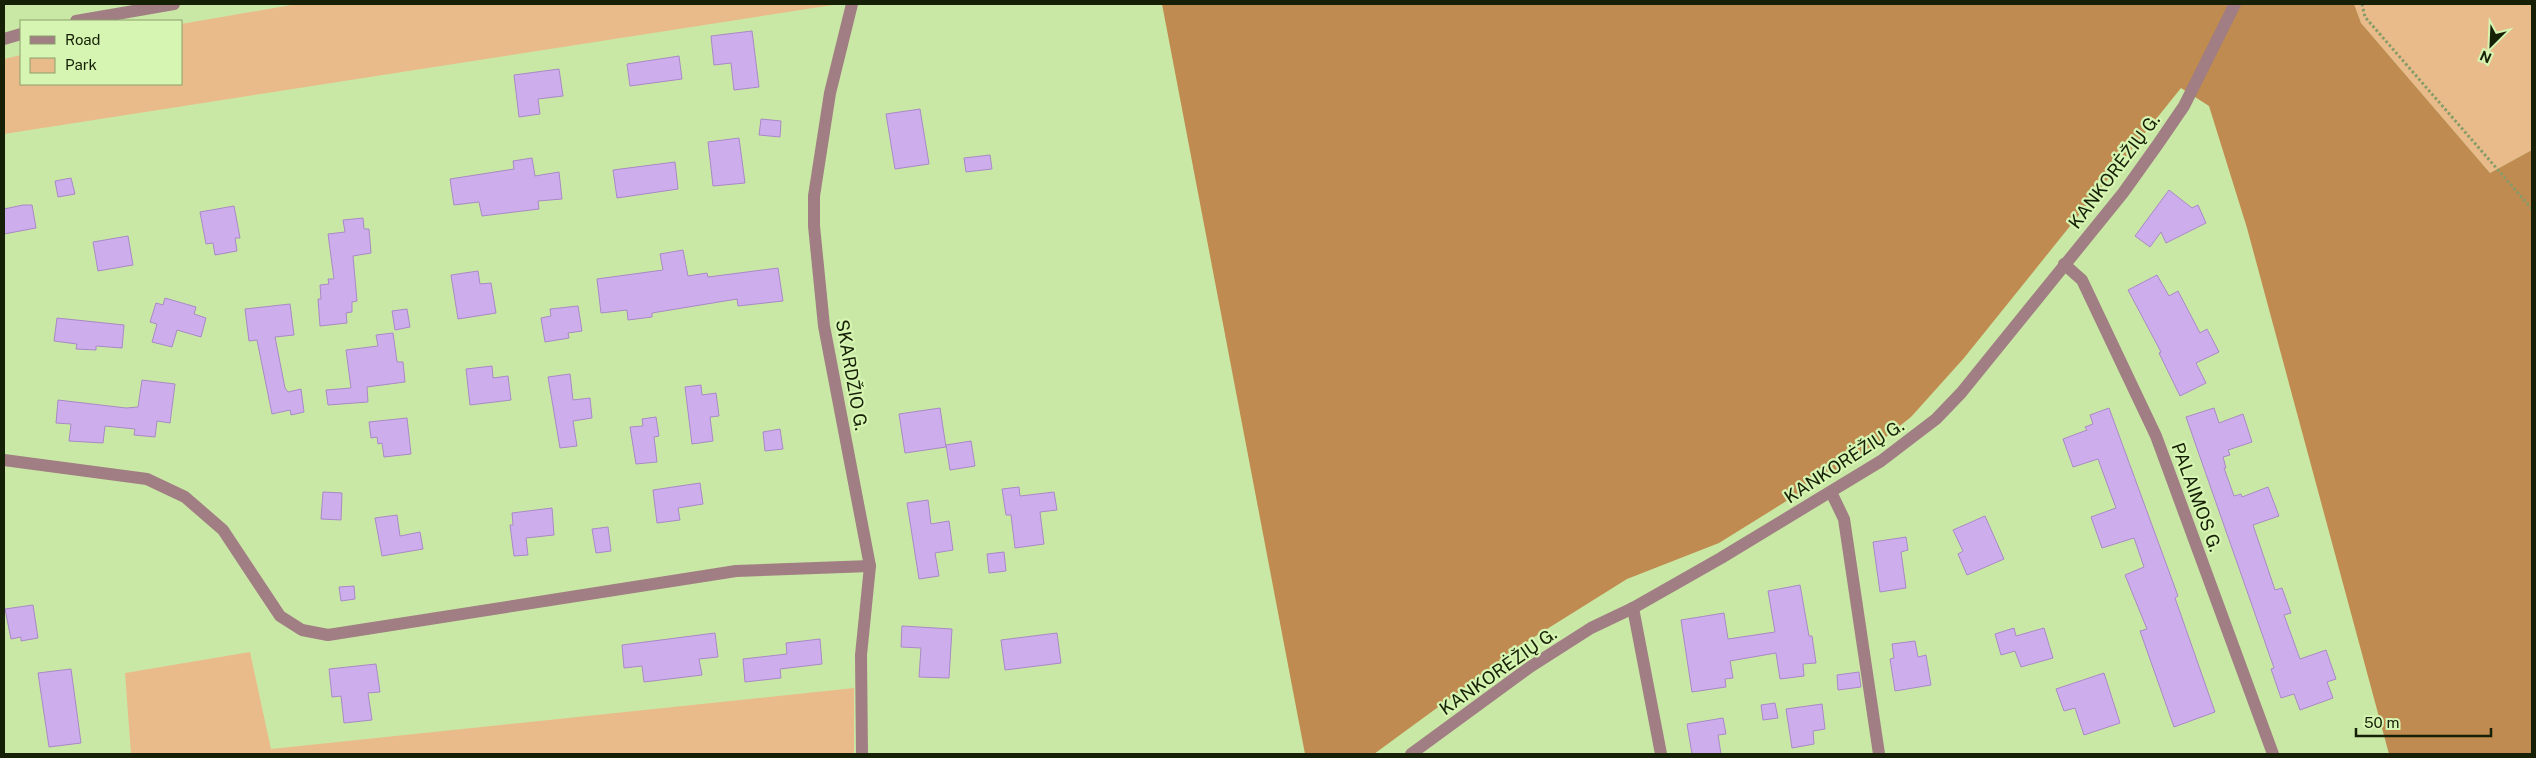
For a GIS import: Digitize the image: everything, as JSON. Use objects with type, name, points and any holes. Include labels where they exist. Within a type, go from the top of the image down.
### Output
[{"type":"street","points":[[82,20],[174,4]]},
{"type":"street","name":"SKARDŽIO G.","points":[[852,4],[830,93],[814,196],[814,226],[824,326],[870,566],[861,655],[862,754]]},
{"type":"street","name":"KANKORĖŽIŲ G.","points":[[1411,754],[1530,667],[1591,628],[1633,608],[1831,492],[1881,461],[1936,419],[1961,393],[2123,193],[2184,106],[2235,4]]},
{"type":"street","points":[[4,39],[20,34]]},
{"type":"street","name":"PALAIMOS G.","points":[[2064,264],[2082,280],[2156,436],[2273,754]]},
{"type":"street","points":[[4,460],[147,479],[184,497],[223,530],[280,616],[302,630],[328,635],[736,570],[870,566]]},
{"type":"street","points":[[1831,492],[1844,519],[1879,754]]},
{"type":"street","points":[[1633,608],[1662,754]]},
{"type":"path","points":[[2362,4],[2365,17],[2532,209]]},
{"type":"green space","points":[[297,4],[839,4],[4,134],[4,59],[20,55],[20,85],[182,85],[182,24]]},
{"type":"green space","points":[[2354,4],[2532,4],[2532,150],[2490,173],[2361,23]]},
{"type":"green space","points":[[250,652],[271,749],[854,688],[854,754],[131,754],[125,673]]},
{"type":"shaded area","points":[[1162,4],[2354,4],[2361,23],[2490,173],[2532,150],[2532,754],[2389,754],[2247,228],[2209,106],[2181,88],[1964,358],[1911,417],[1872,448],[1719,543],[1627,579],[1531,639],[1374,754],[1305,754]]},
{"type":"building","points":[[752,31],[759,87],[734,90],[731,63],[714,65],[711,36]]},
{"type":"building","points":[[679,56],[682,79],[630,86],[627,64]]},
{"type":"building","points":[[559,69],[563,96],[538,99],[540,114],[519,117],[514,75]]},
{"type":"building","points":[[920,109],[929,164],[895,169],[886,114]]},
{"type":"building","points":[[761,119],[781,121],[780,137],[759,135]]},
{"type":"building","points":[[739,138],[745,183],[713,186],[708,142]]},
{"type":"building","points":[[990,155],[992,169],[966,172],[964,158]]},
{"type":"building","points":[[532,158],[535,176],[559,172],[562,199],[538,201],[539,209],[482,216],[479,202],[454,205],[450,179],[514,169],[513,161]]},
{"type":"building","points":[[675,162],[678,189],[617,198],[613,170]]},
{"type":"building","points":[[71,178],[75,194],[58,197],[55,181]]},
{"type":"building","points":[[2169,190],[2192,208],[2198,205],[2206,223],[2166,243],[2161,232],[2150,247],[2135,236]]},
{"type":"building","points":[[32,205],[36,228],[4,234],[4,209]]},
{"type":"building","points":[[234,206],[240,238],[235,238],[237,251],[215,255],[213,243],[206,244],[200,212]]},
{"type":"building","points":[[363,218],[364,229],[369,229],[371,253],[353,256],[357,301],[352,302],[352,312],[346,313],[347,323],[320,326],[318,299],[321,299],[320,285],[329,284],[328,279],[334,279],[328,234],[345,232],[343,220]]},
{"type":"building","points":[[128,236],[133,265],[98,271],[93,242]]},
{"type":"building","points":[[683,250],[688,276],[707,273],[708,277],[778,268],[783,301],[738,306],[737,299],[652,313],[652,317],[628,320],[627,310],[601,313],[597,279],[663,270],[660,254]]},
{"type":"building","points":[[478,271],[480,284],[491,283],[496,313],[458,319],[451,275]]},
{"type":"building","points":[[2157,275],[2169,296],[2178,291],[2200,333],[2207,329],[2219,352],[2196,363],[2206,383],[2180,396],[2159,353],[2161,352],[2128,290]]},
{"type":"building","points":[[165,298],[196,307],[194,314],[206,318],[201,337],[177,330],[172,347],[152,342],[157,324],[150,322],[156,303],[163,305]]},
{"type":"building","points":[[290,304],[294,335],[275,337],[285,388],[288,392],[301,389],[304,412],[291,415],[290,410],[272,414],[257,340],[249,341],[245,309]]},
{"type":"building","points":[[578,306],[582,331],[568,333],[569,338],[545,342],[541,318],[551,316],[550,309]]},
{"type":"building","points":[[407,309],[410,327],[395,330],[392,311]]},
{"type":"building","points":[[57,318],[124,325],[122,348],[96,346],[96,350],[76,349],[77,344],[54,341]]},
{"type":"building","points":[[393,333],[397,362],[403,362],[405,382],[367,387],[368,402],[328,405],[326,390],[351,388],[346,350],[378,346],[376,335]]},
{"type":"building","points":[[492,366],[493,378],[508,376],[511,400],[470,405],[466,369]]},
{"type":"building","points":[[570,374],[573,400],[590,398],[592,418],[573,421],[577,446],[560,448],[548,377]]},
{"type":"building","points":[[142,380],[175,384],[170,423],[157,421],[155,437],[134,435],[135,429],[105,426],[103,443],[69,441],[71,424],[56,423],[58,400],[126,408],[138,407]]},
{"type":"building","points":[[701,385],[702,395],[716,393],[719,416],[710,417],[713,441],[692,444],[685,387]]},
{"type":"building","points":[[940,408],[946,447],[905,453],[899,414]]},
{"type":"building","points":[[2109,408],[2178,596],[2175,598],[2215,712],[2174,727],[2140,631],[2147,629],[2125,575],[2144,567],[2134,538],[2102,548],[2091,517],[2116,508],[2098,459],[2073,467],[2063,439],[2087,430],[2085,427],[2093,424],[2090,415]]},
{"type":"building","points":[[2214,408],[2219,423],[2243,414],[2252,442],[2228,450],[2230,455],[2223,457],[2226,468],[2224,468],[2234,496],[2241,494],[2242,497],[2268,487],[2279,516],[2253,525],[2275,590],[2282,588],[2291,613],[2284,615],[2300,659],[2326,650],[2336,679],[2327,682],[2333,698],[2300,710],[2294,694],[2281,698],[2271,669],[2274,668],[2186,417]]},
{"type":"building","points":[[656,417],[659,436],[654,437],[657,462],[636,464],[630,427],[643,426],[642,419]]},
{"type":"building","points":[[407,418],[411,454],[384,457],[382,443],[378,444],[377,437],[371,438],[369,422]]},
{"type":"building","points":[[780,429],[783,449],[765,451],[763,432]]},
{"type":"building","points":[[971,441],[975,466],[950,470],[946,445]]},
{"type":"building","points":[[700,483],[703,504],[678,508],[680,520],[657,523],[653,490]]},
{"type":"building","points":[[1019,487],[1020,496],[1054,492],[1057,510],[1040,512],[1044,544],[1015,548],[1011,515],[1006,515],[1002,489]]},
{"type":"building","points":[[323,492],[342,493],[341,520],[321,519]]},
{"type":"building","points":[[928,500],[931,524],[949,521],[953,550],[935,553],[939,576],[919,579],[907,503]]},
{"type":"building","points":[[552,508],[554,535],[526,538],[528,555],[514,556],[510,525],[513,525],[512,513]]},
{"type":"building","points":[[397,515],[400,536],[420,532],[423,549],[382,556],[375,518]]},
{"type":"building","points":[[1985,516],[2004,559],[1967,575],[1958,554],[1963,551],[1953,530]]},
{"type":"building","points":[[608,527],[611,551],[596,553],[592,529]]},
{"type":"building","points":[[1906,537],[1908,550],[1901,552],[1906,588],[1880,592],[1873,542]]},
{"type":"building","points":[[1004,552],[1006,571],[989,573],[987,554]]},
{"type":"building","points":[[1800,585],[1809,636],[1812,636],[1816,663],[1803,664],[1804,676],[1780,679],[1776,653],[1730,661],[1733,678],[1725,679],[1726,687],[1692,692],[1681,620],[1724,613],[1728,639],[1775,632],[1768,591]]},
{"type":"building","points":[[354,586],[355,599],[341,601],[339,587]]},
{"type":"building","points":[[33,605],[38,638],[21,641],[21,637],[11,639],[5,609]]},
{"type":"building","points":[[902,626],[952,629],[949,678],[919,677],[921,648],[901,647]]},
{"type":"building","points":[[2014,628],[2016,636],[2044,628],[2053,658],[2021,667],[2015,651],[2001,655],[1995,634]]},
{"type":"building","points":[[715,633],[718,657],[699,659],[702,675],[644,682],[642,666],[624,668],[622,645]]},
{"type":"building","points":[[1057,633],[1061,663],[1005,670],[1001,640]]},
{"type":"building","points":[[820,639],[822,664],[780,669],[781,678],[745,682],[743,659],[787,654],[786,643]]},
{"type":"building","points":[[1915,641],[1918,657],[1926,655],[1931,685],[1895,691],[1890,659],[1894,658],[1892,644]]},
{"type":"building","points":[[376,664],[380,692],[368,693],[372,720],[344,723],[341,696],[332,697],[329,669]]},
{"type":"building","points":[[71,669],[81,743],[49,747],[38,673]]},
{"type":"building","points":[[1859,672],[1861,687],[1838,690],[1837,675]]},
{"type":"building","points":[[2104,673],[2120,723],[2084,735],[2075,708],[2064,711],[2056,689]]},
{"type":"building","points":[[1775,703],[1778,718],[1763,720],[1761,705]]},
{"type":"building","points":[[1822,704],[1825,729],[1813,731],[1814,744],[1792,748],[1786,709]]},
{"type":"building","points":[[1723,718],[1726,734],[1718,735],[1721,754],[1692,754],[1687,724]]}]
